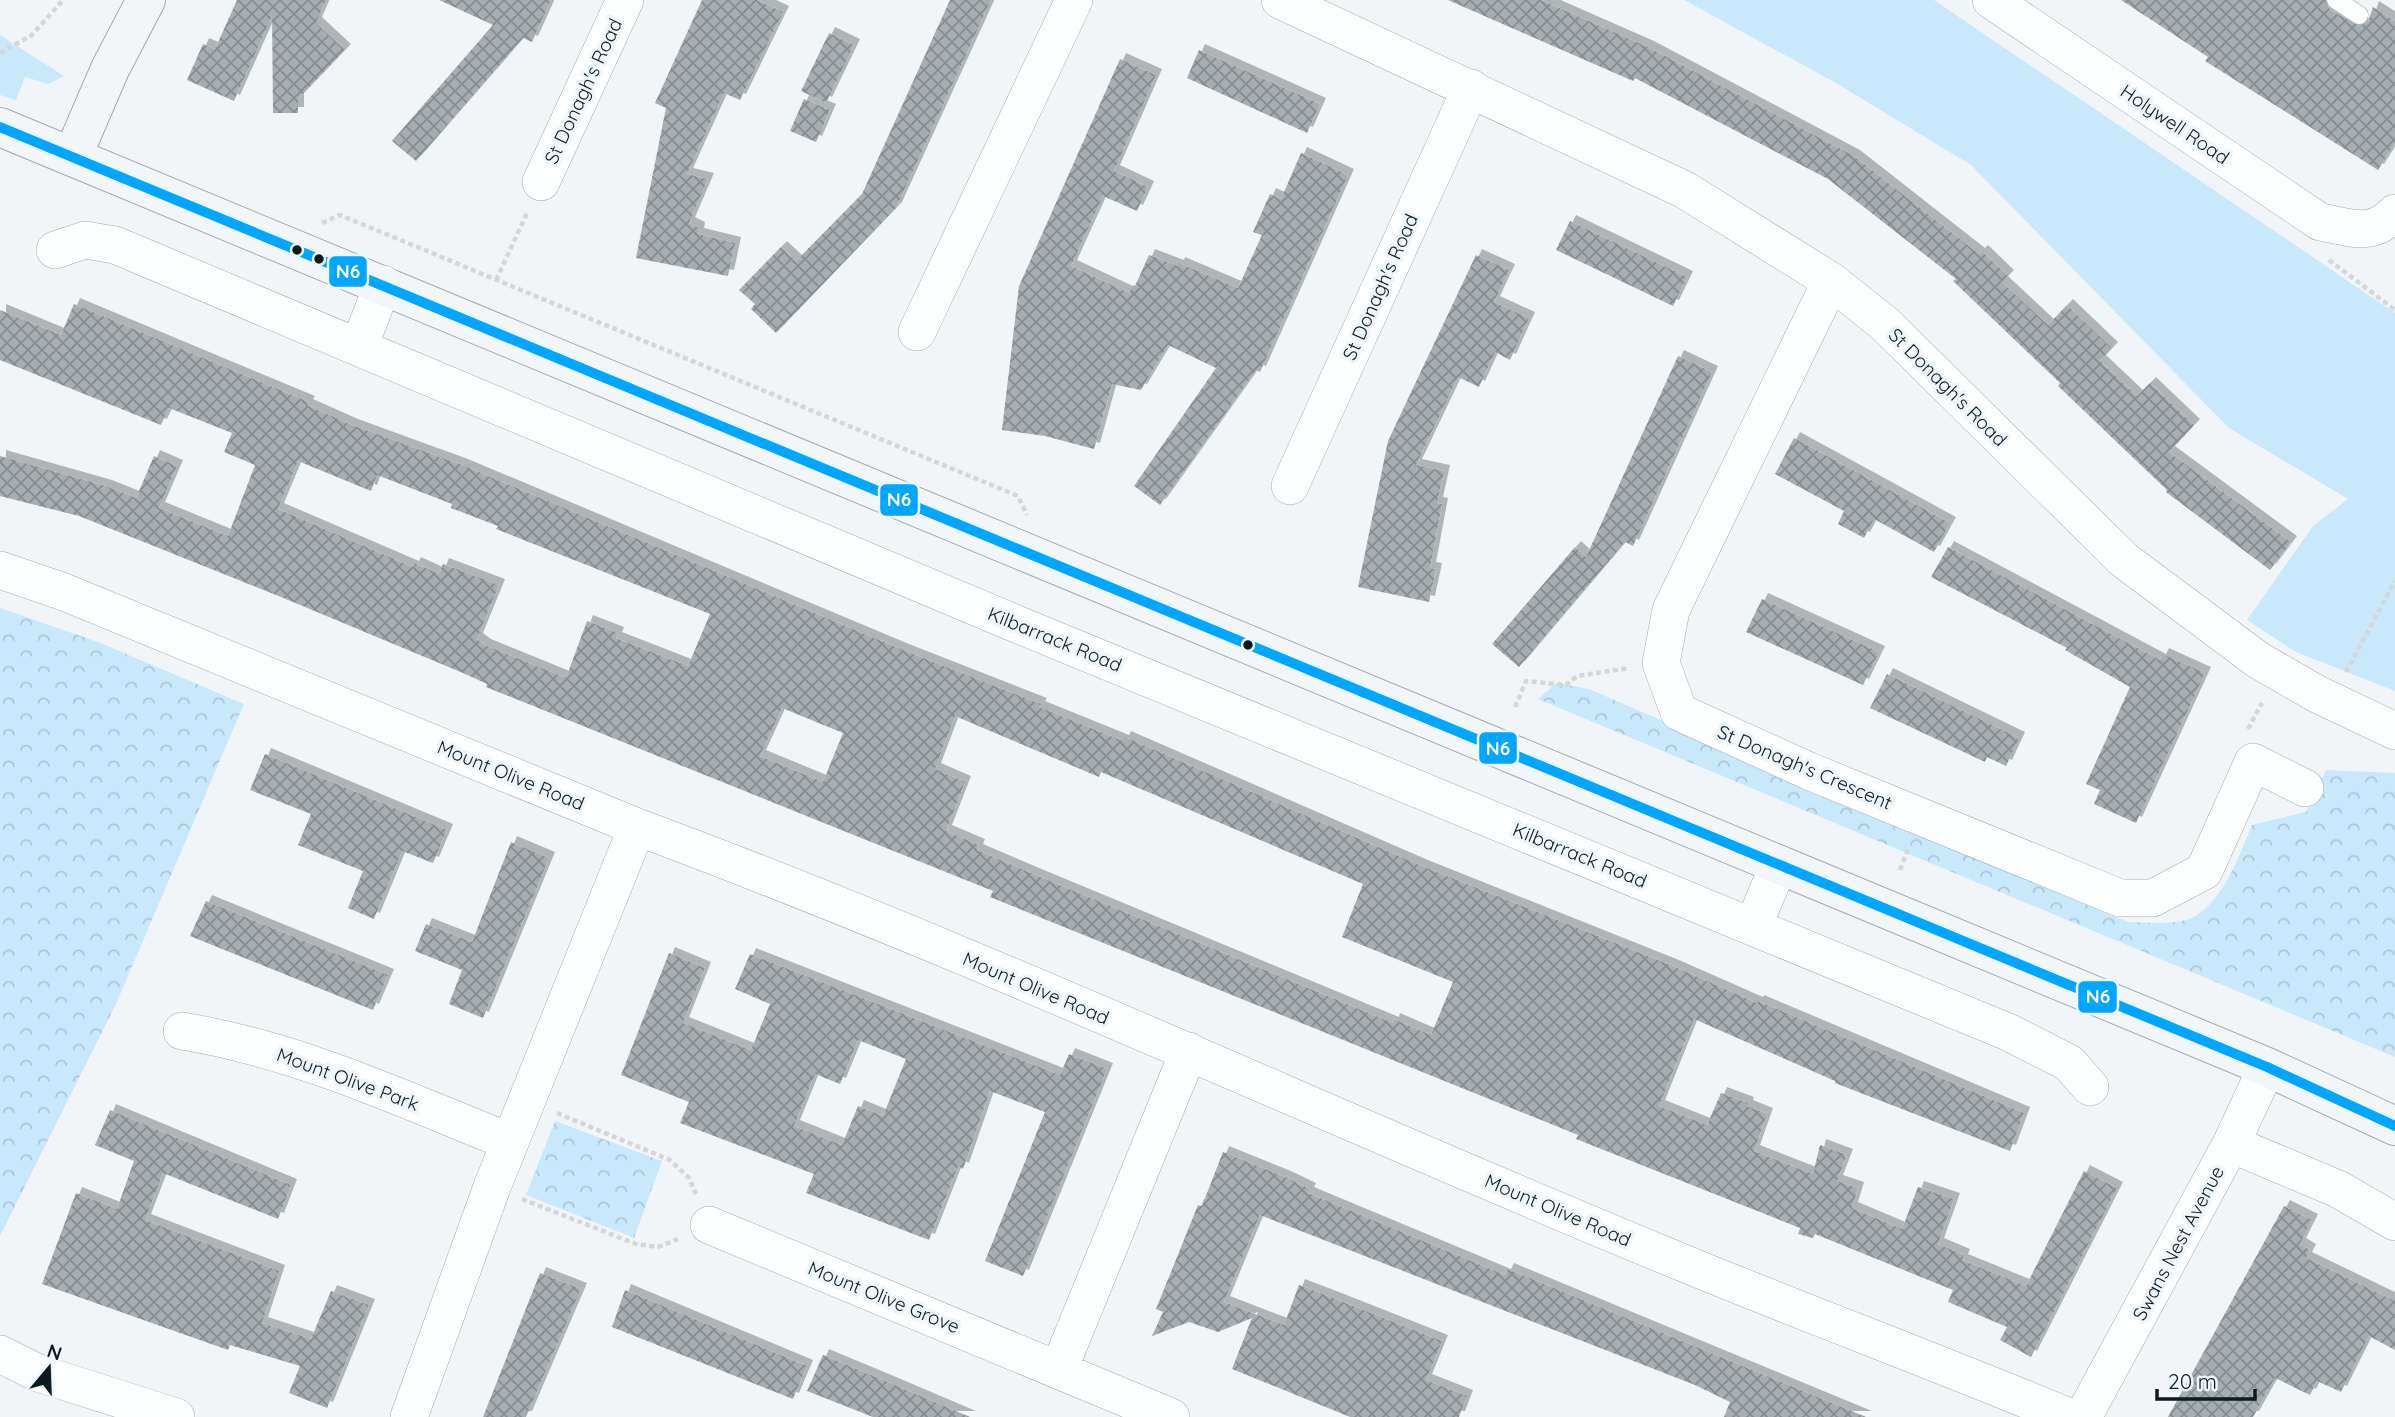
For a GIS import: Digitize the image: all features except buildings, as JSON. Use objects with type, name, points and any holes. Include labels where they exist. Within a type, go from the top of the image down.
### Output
[{"type":"main road","points":[[73,155],[110,69],[146,0]]},
{"type":"main road","points":[[0,127],[2267,1067],[2395,1126]]},
{"type":"street","name":"St Donagh's Road","points":[[541,182],[625,0]]},
{"type":"street","points":[[917,332],[1074,0]]},
{"type":"street","name":"St Donagh's Road","points":[[1280,0],[1685,190],[1831,281],[1885,324],[2124,560],[2258,660],[2395,731]]},
{"type":"street","name":"Holywell Road","points":[[1991,0],[2320,222],[2381,221]]},
{"type":"street","name":"St Donagh's Road","points":[[1290,486],[1471,88]]},
{"type":"street","name":"Kilbarrack Road","points":[[55,250],[85,240],[116,246],[1014,623],[2008,1031],[2069,1063],[2090,1087]]},
{"type":"street","points":[[1661,663],[1671,610],[1831,281]]},
{"type":"street","points":[[359,347],[383,284]]},
{"type":"street","name":"Mount Olive Road","points":[[0,570],[64,592],[637,827],[731,862],[1189,1051],[1664,1255],[2069,1417]]},
{"type":"street","name":"St Donagh's Crescent","points":[[1661,663],[1679,712],[1809,771],[2120,898],[2153,898],[2204,871],[2253,761],[2305,788]]},
{"type":"street","points":[[409,1417],[492,1187],[637,827]]},
{"type":"street","points":[[1753,927],[1779,864]]},
{"type":"street","name":"Mount Olive Park","points":[[183,1031],[231,1039],[317,1064],[510,1142]]},
{"type":"street","points":[[1059,1369],[1189,1051]]},
{"type":"street","name":"Swans Nest Avenue","points":[[2083,1417],[2231,1144],[2267,1067]]},
{"type":"street","points":[[2231,1144],[2338,1189],[2395,1222]]},
{"type":"street","name":"Mount Olive Grove","points":[[709,1225],[1171,1417]]},
{"type":"street","points":[[0,1354],[38,1373],[176,1417]]},
{"type":"lane","points":[[2336,0],[2359,15]]},
{"type":"path","points":[[0,53],[32,35],[63,0]]},
{"type":"path","points":[[496,280],[541,182]]},
{"type":"path","points":[[297,248],[316,226],[340,215],[1018,496],[1027,513],[1027,524],[1016,547]]},
{"type":"path","points":[[2331,700],[2395,581]]},
{"type":"path","points":[[1515,708],[1526,681],[1566,685],[1577,676],[1661,663]]},
{"type":"path","points":[[2242,741],[2265,698],[2283,674]]},
{"type":"path","points":[[1900,870],[1909,847]]},
{"type":"path","points":[[492,1187],[636,1244],[658,1247],[709,1225],[689,1178],[670,1160],[527,1101]]},
{"type":"green space","points":[[1684,0],[1934,0],[2395,313],[2395,691],[2296,652],[2247,620],[2313,526],[2348,499],[2229,428],[1971,165],[1836,83]]},
{"type":"green space","points":[[0,35],[64,76],[48,84],[25,77],[16,100],[0,95]]},
{"type":"green space","points":[[0,608],[98,642],[244,704],[116,1004],[0,1236]]},
{"type":"green space","points":[[1556,683],[1589,689],[2128,922],[2175,922],[2200,913],[2220,892],[2252,825],[2306,812],[2326,770],[2395,773],[2395,1057],[1538,699]]},
{"type":"green space","points":[[555,1121],[662,1161],[634,1238],[526,1195]]},
{"type":"transit line","name":"N6","points":[[0,127],[2267,1067],[2395,1126]]}]
